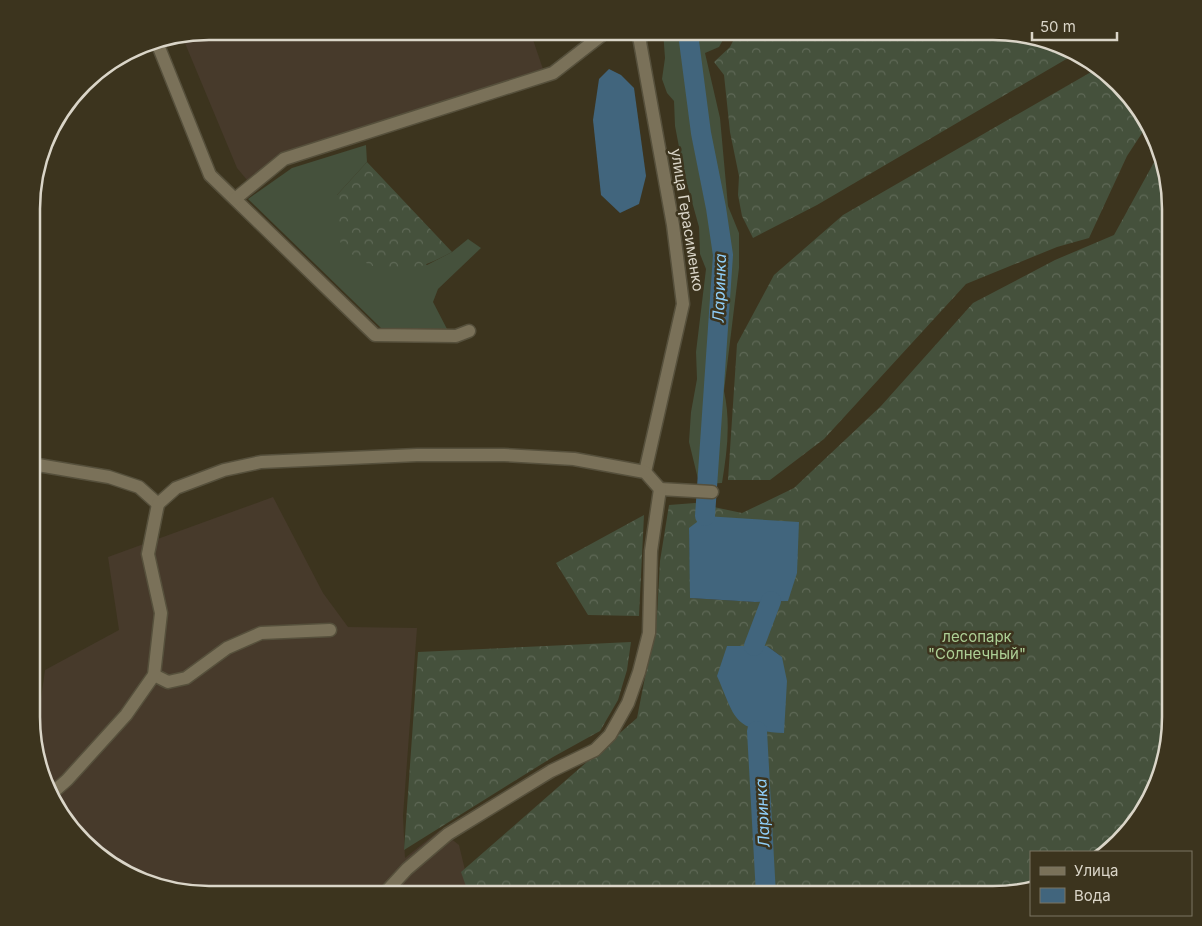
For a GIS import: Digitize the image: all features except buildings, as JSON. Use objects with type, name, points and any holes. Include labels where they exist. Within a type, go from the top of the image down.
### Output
[{"type":"lane","points":[[235,199],[284,159],[553,73],[595,40]]},
{"type":"lane","name":"улица Герасименко","points":[[639,40],[674,225],[683,304],[645,472]]},
{"type":"lane","points":[[159,48],[210,176],[375,335],[456,336],[469,331]]},
{"type":"lane","points":[[56,790],[126,715],[154,675],[162,613],[148,554],[158,504],[176,488],[224,470],[261,462],[417,455],[504,455],[574,459],[645,472],[660,489],[707,492]]},
{"type":"lane","points":[[40,465],[109,477],[139,487],[158,504]]},
{"type":"lane","points":[[391,886],[407,869],[448,834],[551,771],[595,750],[610,735],[628,703],[649,634],[651,551],[660,489]]},
{"type":"lane","points":[[154,675],[168,682],[186,678],[227,648],[260,633],[330,630]]},
{"type":"shaded area","points":[[198,40],[533,40],[544,72],[282,154],[247,180],[237,168],[184,42]]},
{"type":"shaded area","points":[[273,497],[323,593],[348,627],[417,628],[403,816],[405,858],[440,830],[459,845],[469,886],[187,885],[165,880],[134,869],[98,844],[75,820],[57,792],[43,750],[40,728],[40,706],[45,670],[119,630],[108,557]]},
{"type":"green space","points":[[664,40],[723,40],[719,47],[705,53],[720,118],[728,206],[739,233],[739,268],[724,391],[728,426],[722,483],[703,484],[698,479],[689,442],[691,412],[697,379],[696,352],[706,269],[700,254],[699,227],[684,173],[675,126],[674,101],[667,93],[662,79],[665,58]]},
{"type":"green space","points":[[734,40],[1004,40],[1026,43],[1047,49],[1068,58],[817,205],[753,238],[742,216],[738,195],[739,176],[730,132],[724,75],[714,62],[730,47]]},
{"type":"green space","points":[[1091,72],[1104,82],[1127,106],[1143,131],[1127,156],[1089,238],[1057,247],[966,284],[824,439],[770,480],[728,480],[737,344],[774,275],[843,215]]},
{"type":"green space","points":[[366,145],[367,162],[337,195],[427,265],[452,252],[468,239],[481,248],[438,289],[433,302],[447,329],[381,328],[248,199],[292,168]]},
{"type":"green space","name":"лесопарк \"Солнечный\"","points":[[1155,161],[1161,187],[1162,209],[1162,728],[1159,750],[1145,792],[1120,828],[1096,851],[1030,851],[1030,882],[1015,885],[466,886],[461,872],[637,718],[657,616],[660,561],[669,505],[695,503],[742,513],[794,488],[881,406],[973,303],[1055,260],[1114,235]],"holes":[[[689,529],[788,601],[755,602],[691,598]],[[727,646],[767,646],[782,657]]]},
{"type":"green space","points":[[367,162],[452,252],[418,267],[396,270],[373,266],[344,249],[338,231],[337,195]]},
{"type":"green space","points":[[644,515],[639,616],[588,615],[556,563]]},
{"type":"green space","points":[[631,642],[627,670],[618,700],[600,731],[553,757],[404,850],[418,652]]},
{"type":"water","points":[[609,69],[621,75],[634,88],[646,176],[639,204],[620,213],[601,195],[593,120],[599,79]]},
{"type":"water","points":[[705,516],[799,522],[797,573],[788,601],[755,602],[690,598],[689,528]]},
{"type":"water","points":[[727,646],[767,646],[782,657],[787,681],[784,733],[754,729],[738,720],[728,703],[717,676]]},
{"type":"waterway","name":"Ларинка","points":[[689,40],[701,133],[723,255],[705,516]]},
{"type":"waterway","name":"Ларинка","points":[[754,646],[771,601]]},
{"type":"waterway","name":"Ларинка","points":[[757,731],[766,886]]}]
